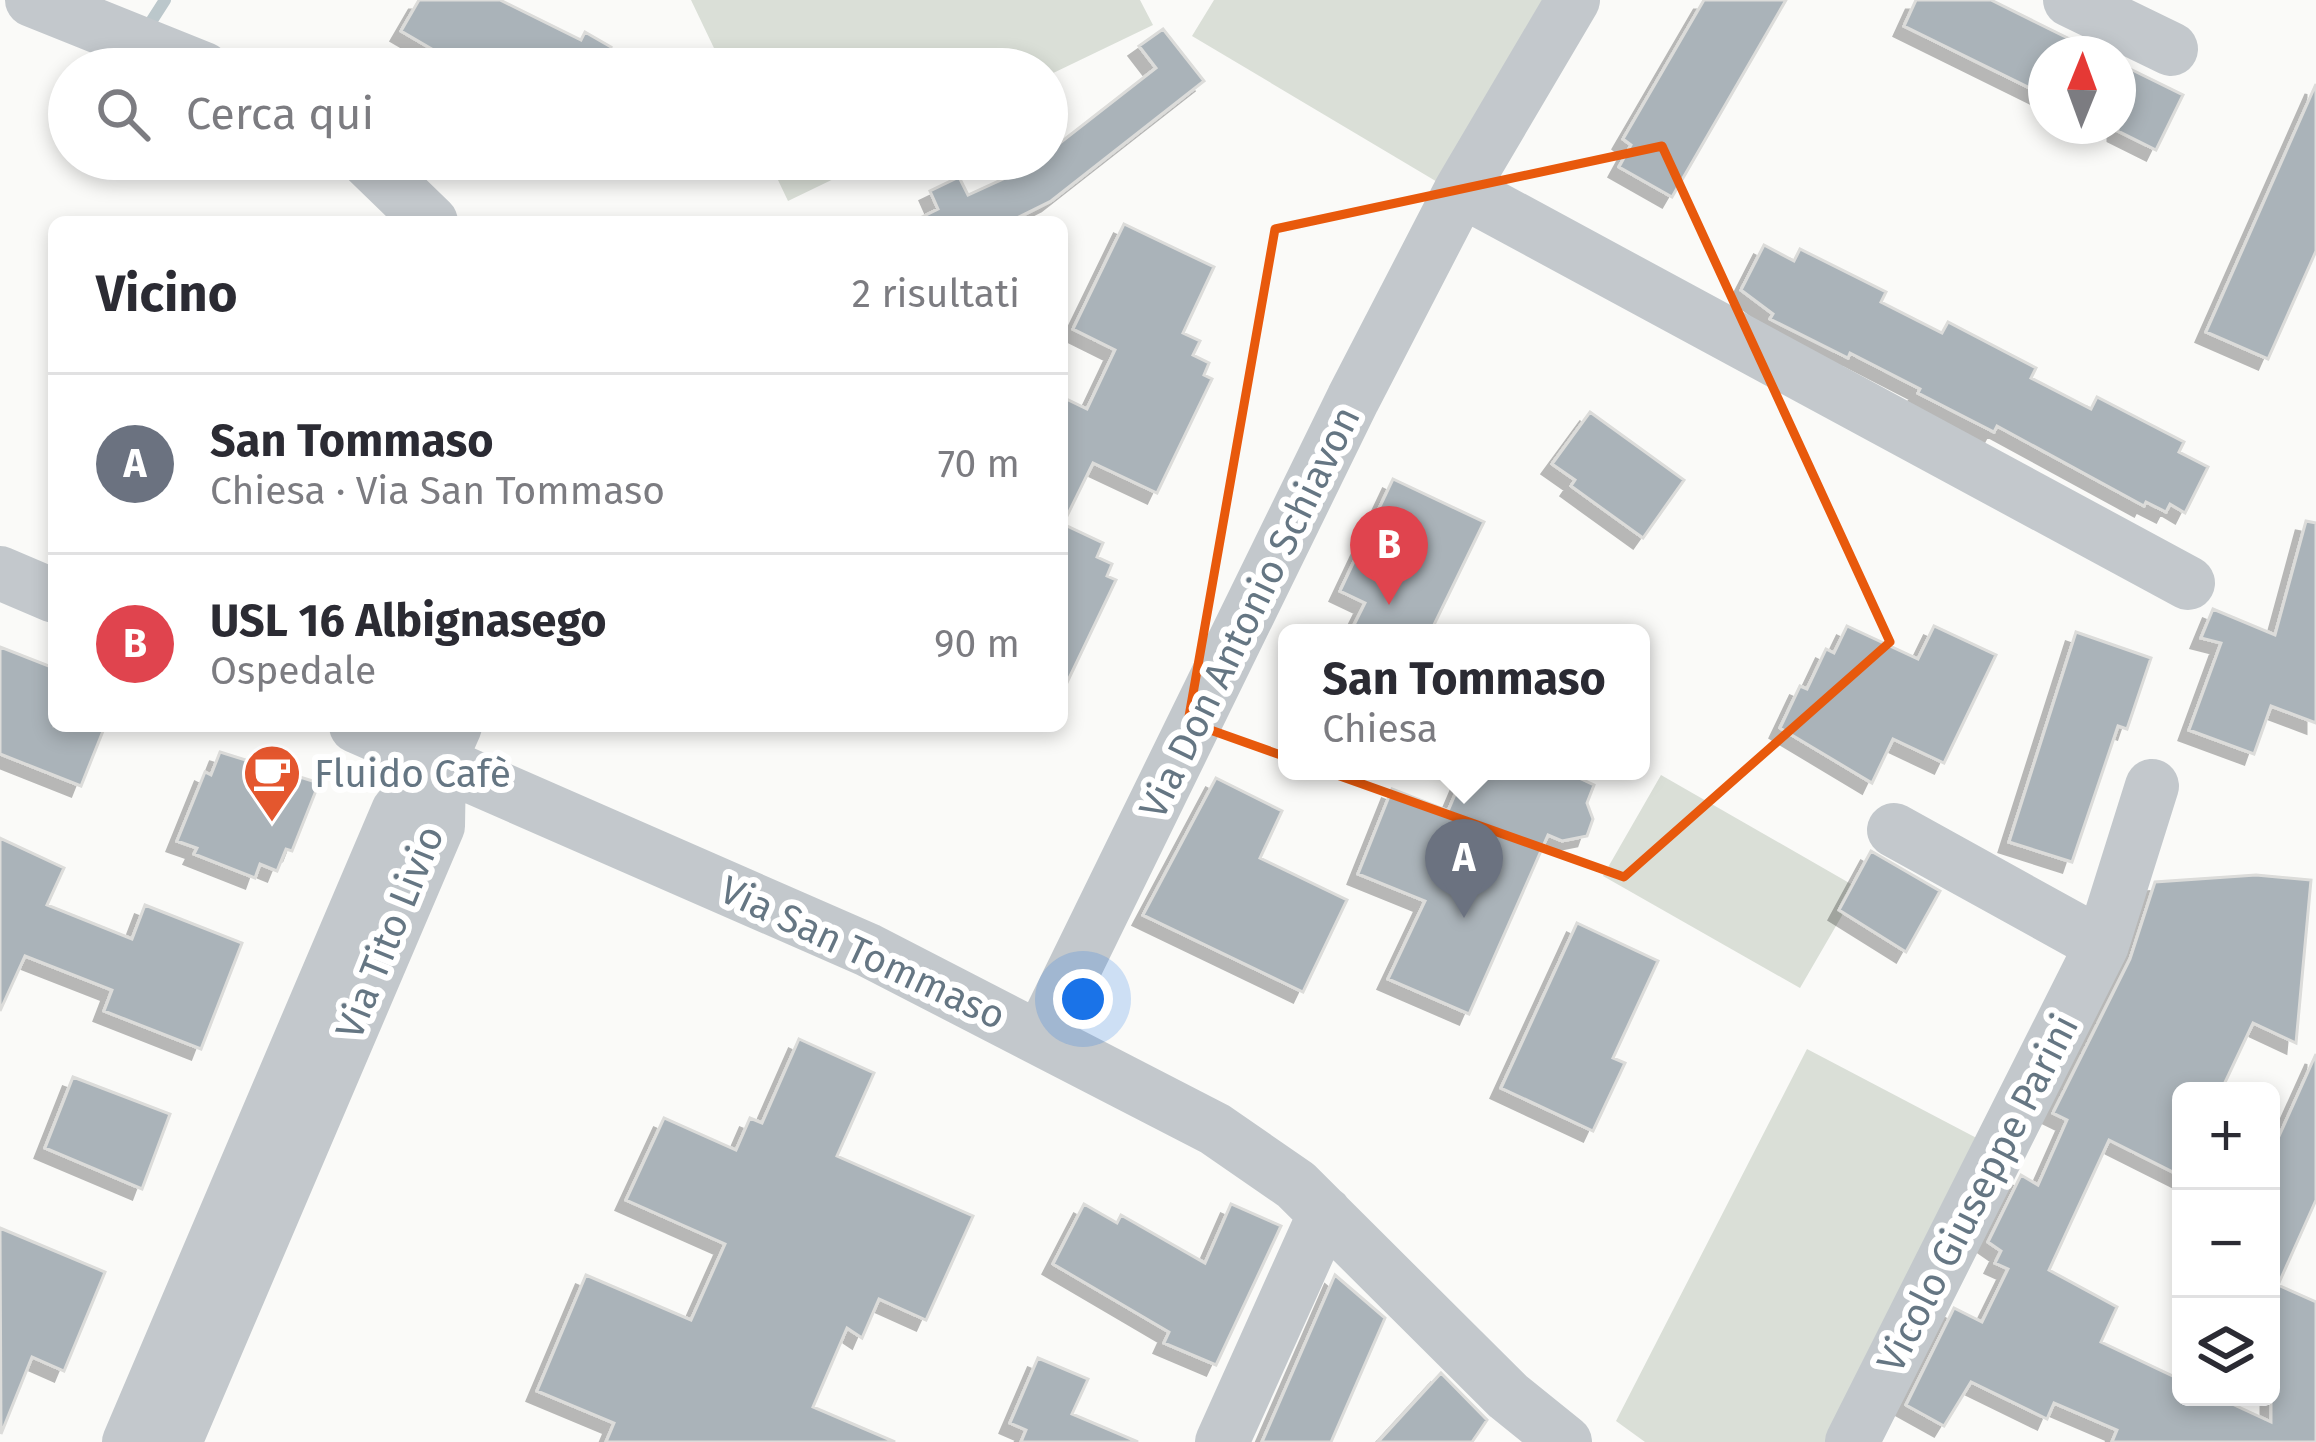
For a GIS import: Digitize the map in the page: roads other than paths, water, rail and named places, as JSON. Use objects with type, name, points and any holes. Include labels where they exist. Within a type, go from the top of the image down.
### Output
[{"type":"street","points":[[32,0],[152,48]]},
{"type":"street","name":"Via Don Antonio Schiavon","points":[[1041,1037],[1353,399],[1461,190],[1573,0]]},
{"type":"street","points":[[2069,0],[2170,50]]},
{"type":"street","points":[[388,180],[425,216]]},
{"type":"street","points":[[1461,190],[2188,583]]},
{"type":"street","points":[[0,573],[48,593]]},
{"type":"street","name":"Via San Tommaso","points":[[386,732],[447,744],[1041,1037],[1215,1129],[1325,1213],[1508,1396],[1565,1442]]},
{"type":"street","name":"Via Tito Livio","points":[[155,1436],[398,811],[447,744]]},
{"type":"street","name":"Vicolo Giuseppe Parini","points":[[1852,1442],[2102,945],[2152,786]]},
{"type":"street","points":[[1894,830],[2102,945]]},
{"type":"street","points":[[1222,1442],[1325,1213]]},
{"type":"waterway","points":[[149,25],[165,0]]},
{"type":"place","name":"USL 16 Albignasego","points":[[1389,605]]},
{"type":"place","name":"Fluido Cafè","points":[[272,824]]},
{"type":"place","name":"San Tommaso","points":[[1464,918]]}]
